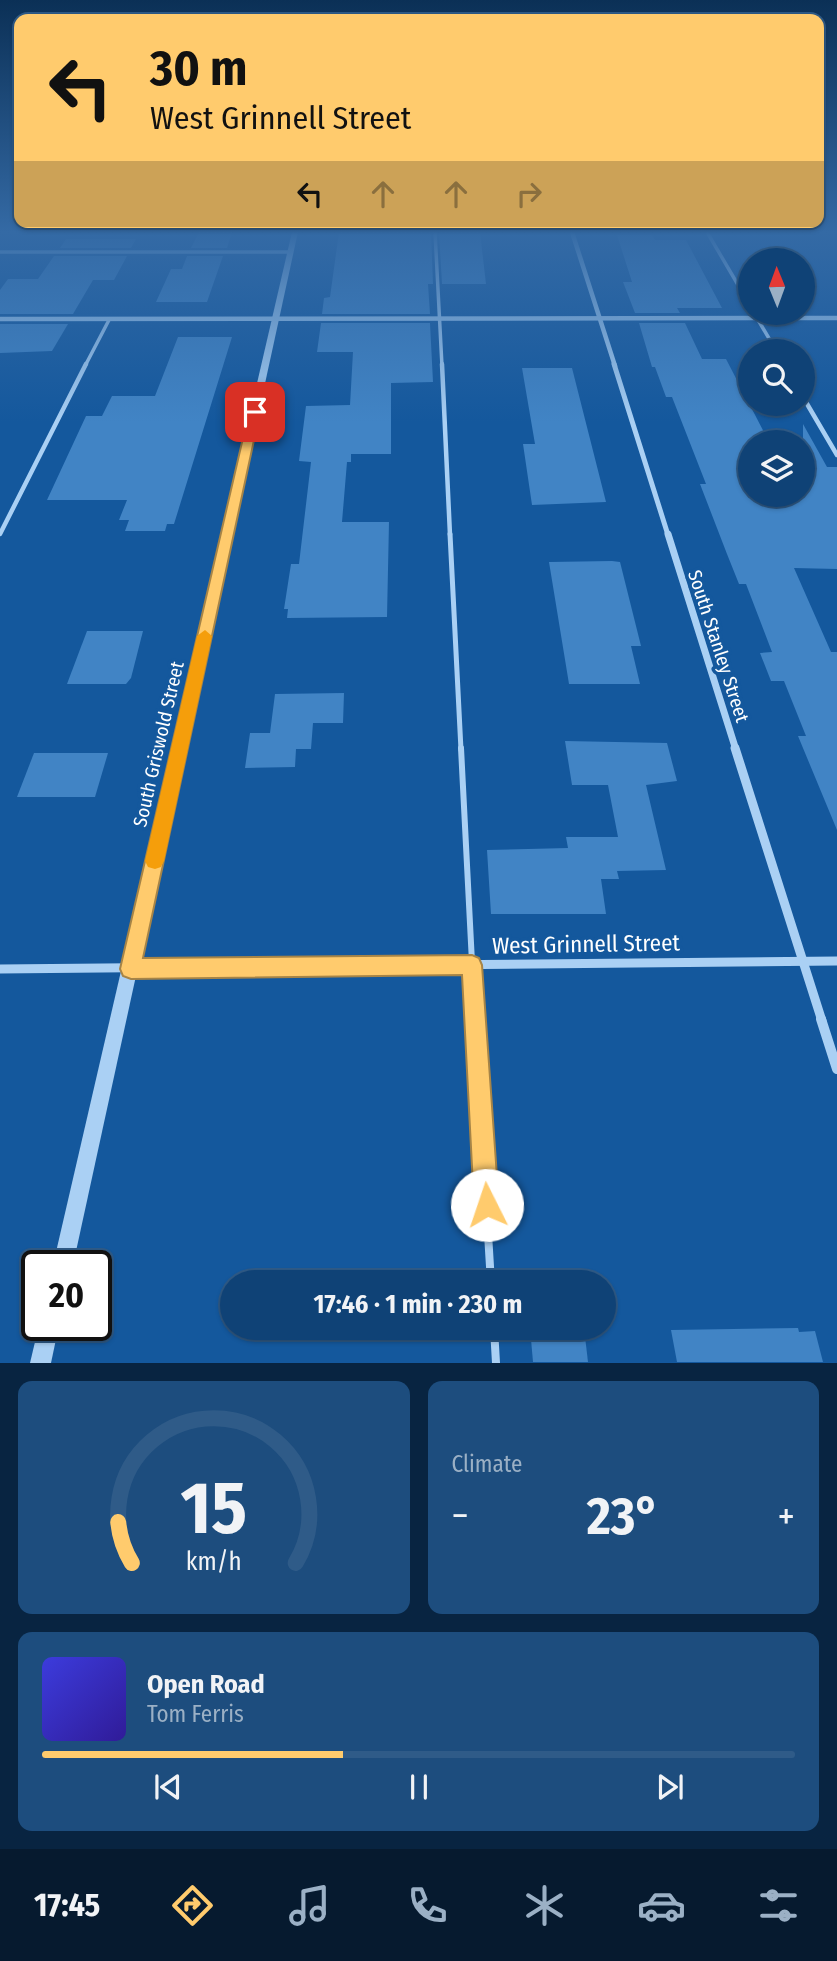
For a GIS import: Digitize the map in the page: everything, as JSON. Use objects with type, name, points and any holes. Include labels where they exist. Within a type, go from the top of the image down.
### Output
[{"type":"street","name":"South Griswold Street","points":[[66,1250],[281,296]]},
{"type":"street","name":"South Stanley Street","points":[[592,296],[837,1069]]},
{"type":"street","points":[[816,318],[837,318]]},
{"type":"street","points":[[0,319],[738,319]]},
{"type":"street","name":"West Grinnell Street","points":[[0,968],[837,961]]},
{"type":"street","points":[[40,1363],[45,1341]]},
{"type":"lane","points":[[438,296],[490,1270]]},
{"type":"lane","points":[[0,534],[108,320]]},
{"type":"lane","points":[[814,416],[837,455]]},
{"type":"lane","points":[[495,1340],[496,1363]]},
{"type":"building","points":[[0,296],[84,296],[73,314],[0,314]]},
{"type":"building","points":[[159,296],[209,296],[207,302],[156,302]]},
{"type":"building","points":[[429,296],[430,314],[322,314],[324,298]]},
{"type":"building","points":[[628,296],[715,296],[722,308],[677,308],[680,313],[635,313]]},
{"type":"building","points":[[321,323],[430,323],[433,382],[391,383],[391,454],[351,454],[351,462],[347,462],[342,522],[389,522],[387,617],[287,618],[288,609],[284,609],[291,564],[299,564],[311,462],[299,461],[306,406],[350,405],[353,352],[317,352]]},
{"type":"building","points":[[639,323],[685,323],[702,359],[726,359],[738,382],[738,416],[756,416],[763,430],[738,430],[738,507],[815,507],[815,446],[827,467],[837,467],[837,569],[794,568],[831,652],[837,652],[837,830],[798,736],[806,736],[784,681],[771,681],[760,653],[772,652],[746,584],[739,584],[700,484],[706,484],[672,397],[666,397],[655,367],[652,367]]},
{"type":"building","points":[[0,324],[68,324],[52,351],[0,353]]},
{"type":"building","points":[[178,337],[232,337],[174,524],[167,524],[165,531],[125,531],[129,520],[119,520],[127,500],[47,500],[86,416],[102,416],[112,396],[155,396]]},
{"type":"building","points":[[522,368],[572,368],[606,502],[532,505],[523,444],[535,444]]},
{"type":"building","points":[[549,562],[620,562],[641,646],[631,646],[640,684],[569,684]]},
{"type":"building","points":[[87,631],[143,631],[131,678],[126,684],[67,684]]},
{"type":"building","points":[[344,693],[343,723],[313,723],[311,749],[296,749],[295,767],[245,768],[250,733],[270,733],[275,694]]},
{"type":"building","points":[[565,741],[667,743],[677,781],[646,785],[666,870],[617,871],[619,879],[601,879],[606,914],[491,914],[487,850],[568,848],[566,837],[618,837],[608,785],[572,785]]},
{"type":"building","points":[[34,753],[108,753],[95,797],[17,797]]},
{"type":"building","points":[[798,1328],[799,1332],[815,1331],[823,1362],[677,1362],[671,1330]]},
{"type":"building","points":[[531,1340],[585,1340],[588,1362],[533,1362]]},
{"type":"slow traffic","points":[[155,861],[205,636]]},
{"type":"route","points":[[255,412],[131,969],[472,965],[487,1205]]}]
